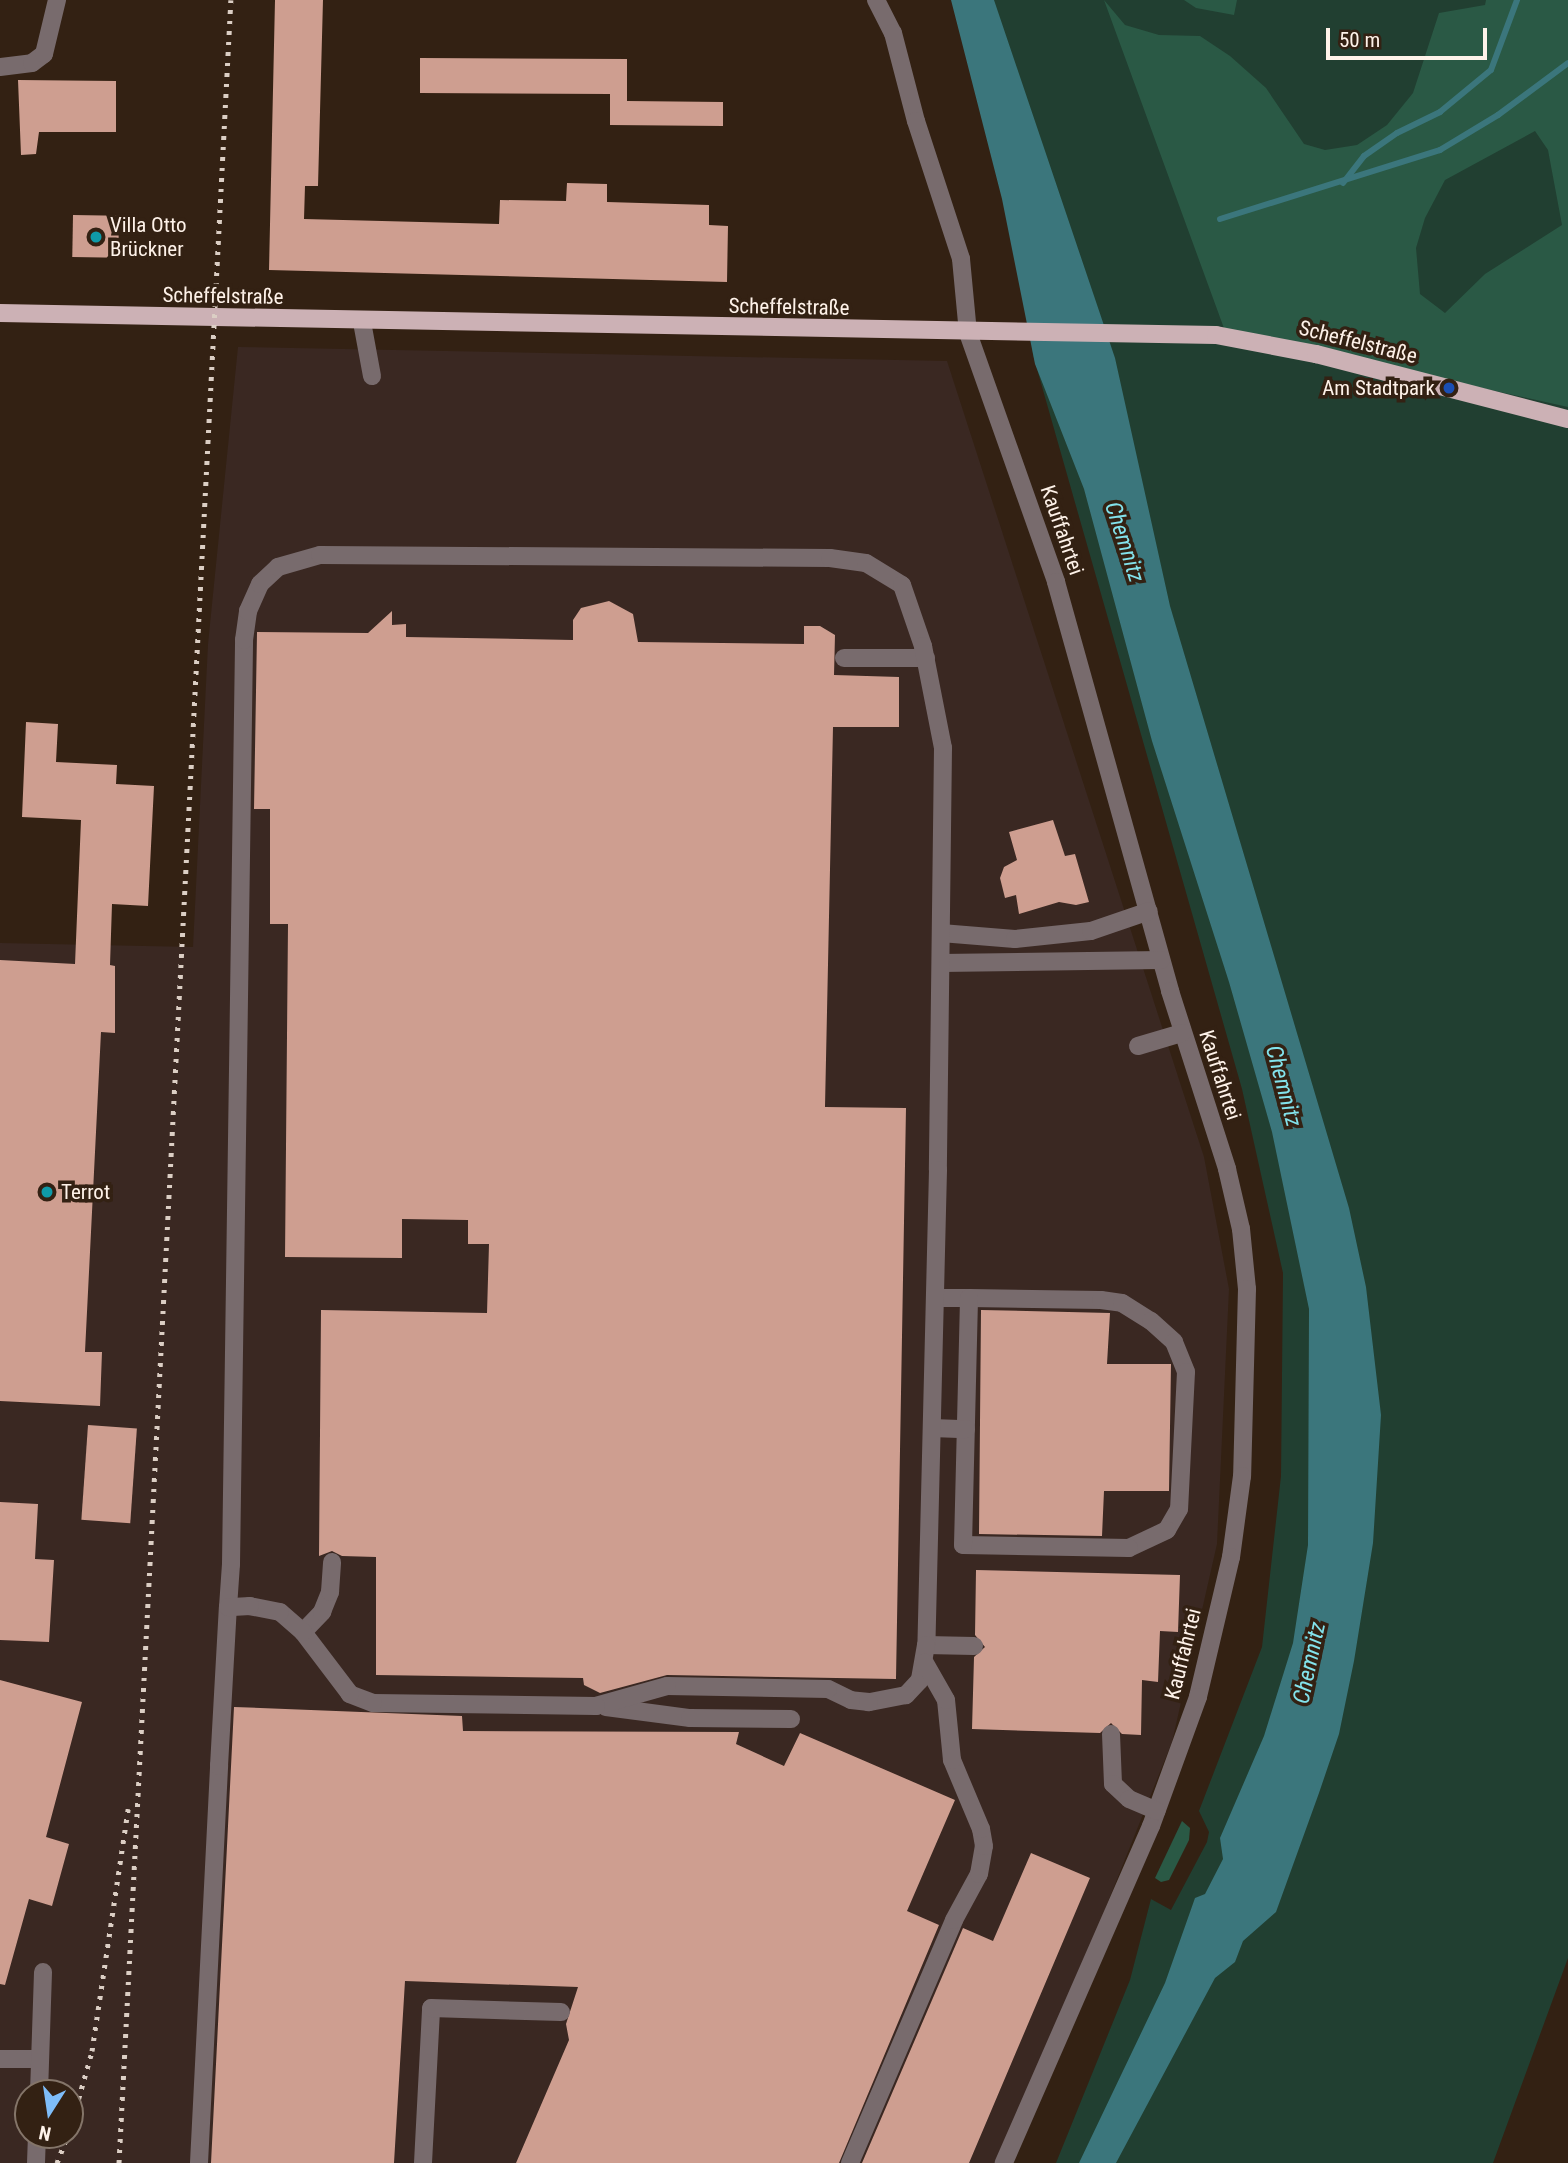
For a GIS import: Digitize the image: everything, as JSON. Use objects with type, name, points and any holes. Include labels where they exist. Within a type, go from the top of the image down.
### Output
[{"type":"main road","name":"Scheffelstraße","points":[[0,313],[968,333],[1128,332],[1216,335],[1316,354],[1568,419]]},
{"type":"street","points":[[0,67],[32,63],[44,54],[57,0]]},
{"type":"street","name":"Kauffahrtei","points":[[876,0],[893,33],[916,121],[961,258],[968,333],[1056,582],[1182,1033],[1227,1169],[1241,1229],[1247,1289],[1242,1476],[1231,1557],[1198,1697],[1157,1811],[1004,2163]]},
{"type":"street","points":[[362,322],[372,376]]},
{"type":"street","points":[[199,2163],[228,1607],[244,640],[248,611],[260,584],[278,567],[296,559],[358,553],[830,558],[866,563],[902,585],[926,658],[943,748],[932,1428],[926,1654],[920,1680],[906,1695],[888,1700],[851,1700],[828,1689],[667,1686],[596,1706]]},
{"type":"street","points":[[844,658],[926,658]]},
{"type":"street","points":[[941,933],[1016,940],[1091,932],[1149,911]]},
{"type":"street","points":[[941,964],[1161,960]]},
{"type":"street","points":[[1138,1046],[1182,1033]]},
{"type":"street","points":[[935,1298],[969,1298],[1122,1303],[1151,1321],[1174,1342],[1186,1372],[1179,1509],[1167,1530],[1129,1548],[963,1545],[969,1298]]},
{"type":"street","points":[[932,1428],[966,1429]]},
{"type":"street","points":[[303,1632],[322,1612],[330,1592],[332,1562]]},
{"type":"street","points":[[228,1607],[250,1606],[280,1612],[303,1632],[350,1694],[373,1703],[596,1706],[691,1718],[791,1719]]},
{"type":"street","points":[[926,1654],[974,1646]]},
{"type":"street","points":[[850,2163],[954,1920],[979,1874],[984,1846],[981,1829],[952,1760],[946,1700],[926,1654]]},
{"type":"street","points":[[1111,1734],[1113,1784],[1129,1799],[1157,1811]]},
{"type":"street","points":[[39,2079],[43,1972]]},
{"type":"street","points":[[423,2163],[431,2008],[561,2012]]},
{"type":"street","points":[[0,2059],[40,2059]]},
{"type":"shaded area","points":[[238,347],[947,361],[1204,1157],[1229,1289],[1217,1544],[1172,1742],[1047,2054],[998,2163],[0,2163],[0,943],[193,947],[208,644]]},
{"type":"green space","points":[[991,0],[1568,0],[1568,1958],[1493,2163],[1056,2163],[1130,1980],[1151,1899],[1171,1910],[1207,1842],[1209,1832],[1199,1811],[1262,1647],[1281,1476],[1283,1273],[1242,1089],[1033,355]]},
{"type":"green space","points":[[1104,0],[1125,25],[1159,35],[1200,36],[1230,56],[1266,88],[1304,144],[1325,150],[1357,145],[1387,125],[1413,93],[1439,13],[1485,5],[1486,0],[1568,0],[1568,407],[1225,331]],"holes":[[[1535,131],[1548,150],[1562,225],[1485,274],[1445,313],[1420,294],[1416,248],[1425,218],[1445,180]]]},
{"type":"green space","points":[[1184,0],[1237,0],[1234,15],[1196,8]]},
{"type":"green space","points":[[1182,1821],[1190,1828],[1189,1840],[1169,1880],[1161,1882],[1155,1878]]},
{"type":"water","name":"Chemnitz","points":[[951,0],[994,0],[1115,358],[1170,606],[1349,1208],[1366,1287],[1381,1415],[1373,1543],[1354,1661],[1339,1734],[1319,1793],[1276,1912],[1243,1941],[1235,1962],[1215,1978],[1116,2163],[1079,2163],[1165,1983],[1195,1898],[1205,1894],[1223,1859],[1220,1838],[1264,1736],[1293,1643],[1308,1545],[1309,1309],[1272,1132],[1229,982],[1152,741],[1084,489],[1035,364],[1002,199]]},
{"type":"building","points":[[275,0],[323,0],[318,186],[305,186],[304,219],[499,224],[500,200],[566,201],[567,183],[607,184],[607,202],[709,205],[709,225],[728,226],[727,282],[269,270]]},
{"type":"building","points":[[420,58],[627,59],[627,101],[723,102],[723,126],[610,125],[610,94],[420,93]]},
{"type":"building","points":[[18,80],[116,81],[116,132],[39,132],[36,154],[21,155]]},
{"type":"building","name":"Villa Otto Brückner","points":[[73,215],[119,216],[118,258],[72,257]]},
{"type":"building","points":[[609,601],[633,614],[638,642],[804,644],[804,626],[820,626],[835,635],[834,675],[899,677],[899,727],[833,727],[825,1107],[906,1108],[896,1679],[667,1675],[600,1693],[584,1685],[583,1678],[376,1675],[376,1557],[342,1556],[332,1551],[319,1556],[321,1310],[487,1313],[489,1244],[468,1244],[468,1220],[402,1219],[402,1258],[285,1257],[288,924],[270,924],[270,809],[254,809],[257,632],[368,633],[392,611],[392,625],[406,624],[406,637],[573,640],[573,620],[581,608]]},
{"type":"building","name":"Terrot","points":[[26,722],[58,724],[56,762],[117,765],[116,784],[154,786],[148,906],[112,904],[110,965],[115,966],[115,1033],[101,1032],[85,1352],[102,1352],[100,1406],[0,1401],[0,960],[75,964],[81,820],[22,817]]},
{"type":"building","points":[[1053,820],[1065,856],[1075,854],[1089,902],[1076,905],[1059,902],[1019,914],[1016,895],[1005,898],[1000,878],[1004,867],[1017,860],[1009,832]]},
{"type":"building","points":[[981,1310],[1110,1313],[1107,1364],[1171,1364],[1169,1491],[1104,1491],[1102,1536],[979,1534]]},
{"type":"building","points":[[88,1425],[137,1428],[130,1523],[81,1520]]},
{"type":"building","points":[[0,1502],[38,1504],[35,1559],[54,1560],[49,1642],[0,1640]]},
{"type":"building","points":[[976,1570],[1180,1575],[1178,1632],[1160,1631],[1158,1682],[1142,1680],[1141,1735],[1122,1734],[1111,1723],[1100,1733],[972,1729],[974,1657],[985,1647],[975,1635]]},
{"type":"building","points":[[0,1680],[82,1702],[46,1837],[69,1844],[52,1906],[29,1899],[5,1985],[0,1984]]},
{"type":"building","points":[[234,1707],[462,1716],[463,1731],[739,1732],[736,1744],[784,1766],[800,1733],[955,1800],[907,1911],[939,1925],[839,2163],[516,2163],[569,2040],[566,2024],[578,1987],[405,1981],[394,2163],[211,2163]]},
{"type":"building","points":[[1031,1853],[1090,1878],[969,2163],[862,2163],[963,1928],[993,1941]]},
{"type":"waterway","points":[[1343,183],[1364,156],[1397,133],[1440,112],[1491,70],[1517,0]]},
{"type":"waterway","points":[[1220,219],[1440,150],[1498,115],[1568,63]]},
{"type":"railway","points":[[119,2163],[231,0]]},
{"type":"railway","points":[[84,2079],[92,2051],[128,1809]]},
{"type":"railway","points":[[57,2163],[62,2149]]},
{"type":"place","name":"Villa Otto Brückner","points":[[96,237]]},
{"type":"place","name":"Am Stadtpark","points":[[1449,388]]},
{"type":"place","name":"Terrot","points":[[47,1192]]}]
